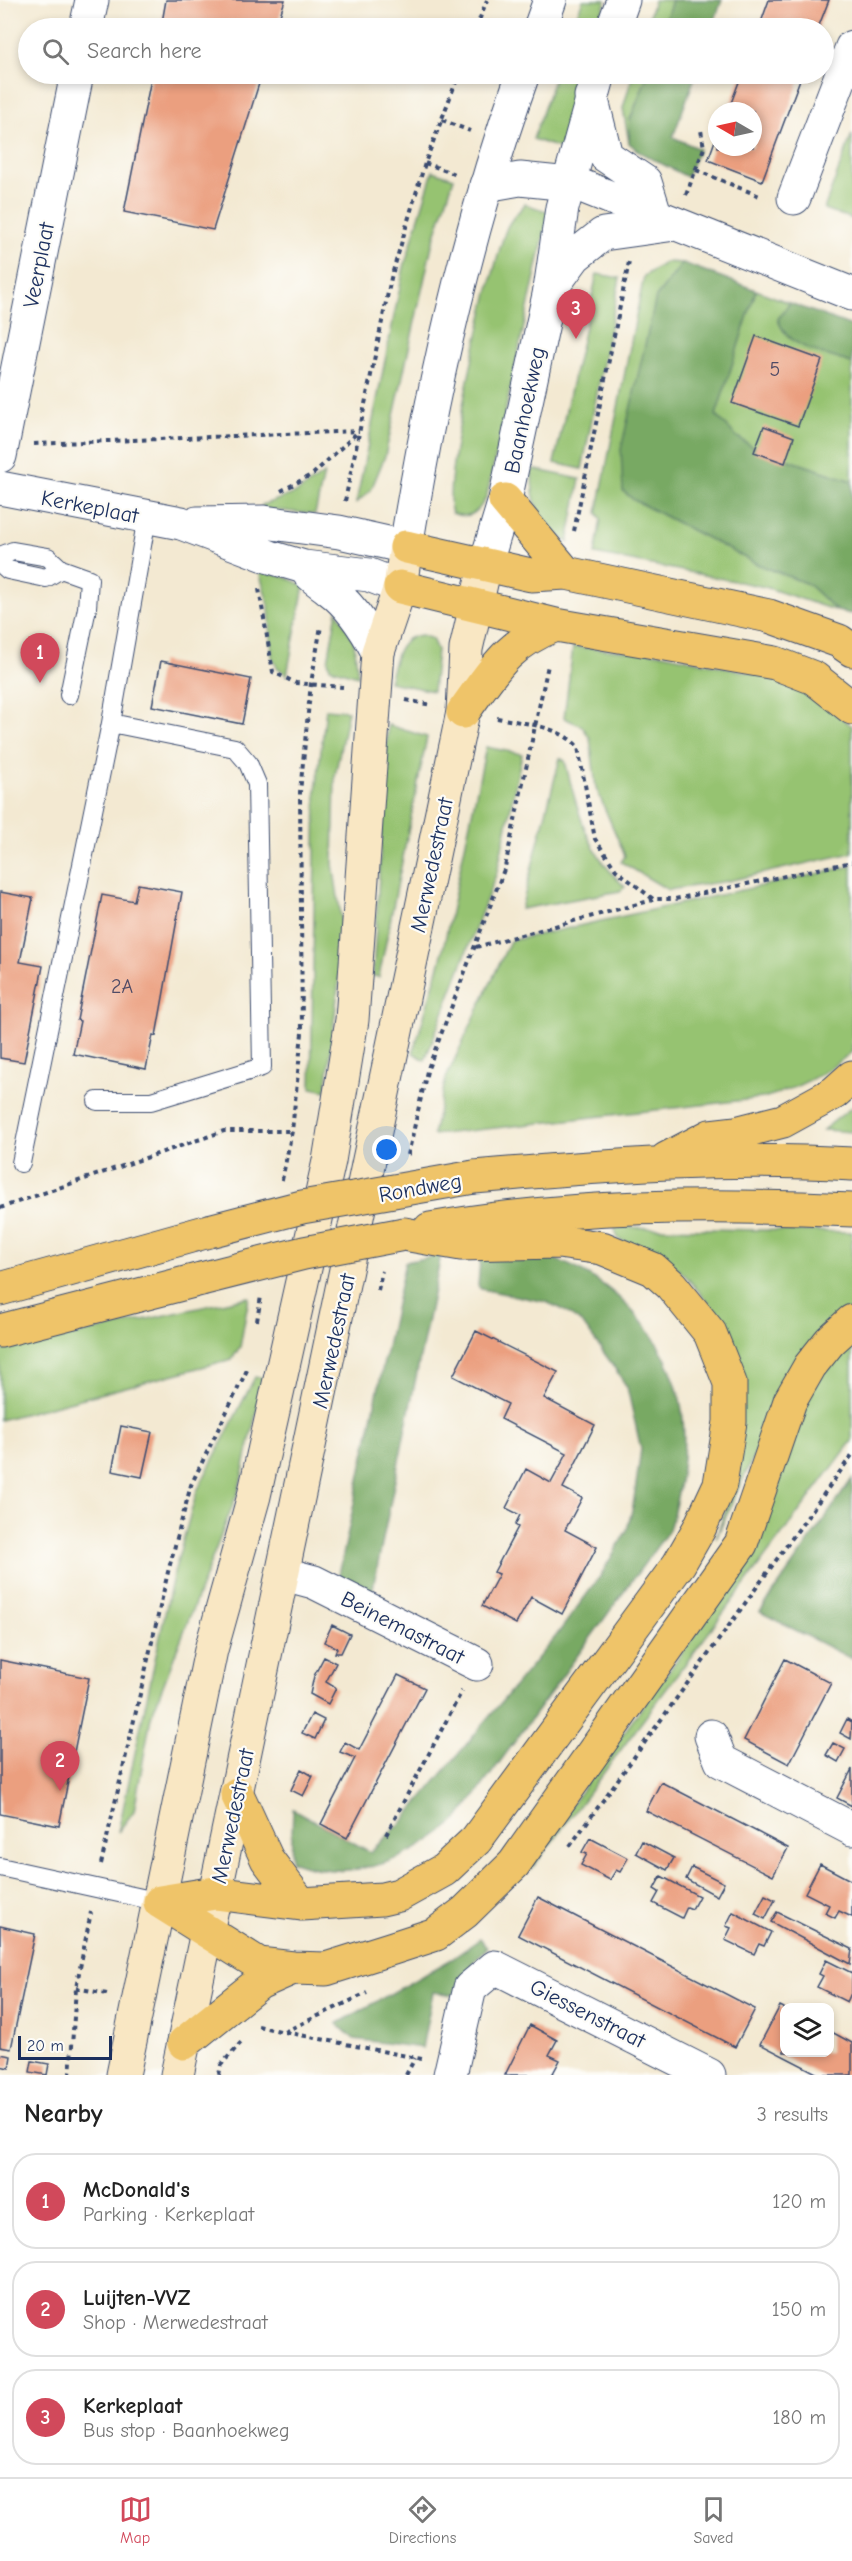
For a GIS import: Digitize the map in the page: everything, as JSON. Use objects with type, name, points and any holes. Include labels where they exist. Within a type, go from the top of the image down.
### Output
[{"type":"main road","points":[[505,500],[567,573]]},
{"type":"main road","points":[[406,547],[531,575],[567,573],[769,616],[839,640],[852,650]]},
{"type":"main road","name":"Merwedestraat","points":[[123,2075],[211,1650],[254,1496],[329,1161],[352,1020],[378,652],[400,587],[406,547]]},
{"type":"main road","name":"Baanhoekweg","points":[[477,605],[485,566]]},
{"type":"main road","points":[[400,587],[556,625],[776,663],[814,678],[852,708]]},
{"type":"main road","name":"Merwedestraat","points":[[177,2075],[284,1574],[463,712],[466,649],[477,605]]},
{"type":"main road","points":[[463,712],[502,659],[528,636],[556,625]]},
{"type":"main road","points":[[659,1163],[710,1136],[736,1133],[783,1121],[834,1093],[852,1077]]},
{"type":"main road","name":"Rondweg","points":[[0,1289],[302,1207],[474,1177],[659,1163],[780,1159],[852,1164]]},
{"type":"main road","name":"Rondweg","points":[[0,1331],[304,1253],[404,1234],[463,1234],[605,1208],[738,1205],[852,1210]]},
{"type":"main road","points":[[160,1902],[215,1893],[301,1904],[382,1899],[399,1895],[444,1870],[476,1840],[679,1564],[720,1484],[730,1422],[730,1383],[710,1333],[659,1274],[653,1269],[602,1248],[463,1234]]},
{"type":"main road","points":[[184,2043],[279,1974],[326,1969],[436,1934],[465,1912],[514,1864],[741,1544],[790,1401],[810,1366],[830,1341],[852,1321]]},
{"type":"main road","points":[[237,1794],[267,1859],[301,1904]]},
{"type":"main road","points":[[160,1902],[207,1933],[279,1974]]},
{"type":"street","points":[[88,18],[92,0]]},
{"type":"street","points":[[544,18],[550,0]]},
{"type":"street","points":[[617,18],[623,0]]},
{"type":"street","points":[[781,199],[852,47]]},
{"type":"street","name":"Veerplaat","points":[[1,451],[75,84]]},
{"type":"street","points":[[406,547],[421,454],[452,315],[486,185],[521,84]]},
{"type":"street","points":[[595,85],[606,156],[645,182],[655,222]]},
{"type":"street","name":"Baanhoekweg","points":[[485,566],[505,500],[550,290],[562,208],[595,85]]},
{"type":"street","points":[[486,185],[520,179],[569,183],[655,222],[852,294]]},
{"type":"street","points":[[550,290],[575,256],[603,234],[655,222]]},
{"type":"street","name":"Kerkeplaat","points":[[0,488],[181,523],[264,522],[339,532],[406,547]]},
{"type":"street","name":"Kerkeplaat","points":[[181,523],[270,557],[304,567],[369,575],[400,587]]},
{"type":"street","name":"Kerkeplaat","points":[[304,567],[314,581],[329,589],[363,624],[378,652]]},
{"type":"street","name":"Beinemastraat","points":[[284,1574],[314,1582],[477,1664]]},
{"type":"street","points":[[711,1736],[721,1761],[852,1829]]},
{"type":"street","name":"Giessenstraat","points":[[451,2071],[470,1988],[495,1967],[709,2075]]},
{"type":"lane","points":[[21,1162],[111,723],[147,517]]},
{"type":"lane","points":[[0,556],[13,551],[48,557],[61,569],[86,576],[91,583],[69,695]]},
{"type":"lane","points":[[0,563],[8,570],[46,578],[61,569]]},
{"type":"lane","points":[[97,1101],[151,1101],[262,1066],[257,784],[248,763],[235,748],[111,723]]},
{"type":"lane","points":[[0,1867],[160,1902]]},
{"type":"path","points":[[480,18],[487,0]]},
{"type":"path","points":[[339,532],[391,278],[425,163],[455,84]]},
{"type":"path","points":[[567,573],[655,222],[696,170],[704,148],[701,130]]},
{"type":"path","points":[[696,170],[781,199]]},
{"type":"path","points":[[1,451],[359,431]]},
{"type":"path","points":[[279,492],[313,474],[359,431]]},
{"type":"path","points":[[255,583],[260,590],[273,672],[296,683],[311,683],[374,694],[536,726],[570,738],[578,747],[595,839],[616,870],[653,899]]},
{"type":"path","points":[[407,1162],[427,1071],[505,867],[536,726]]},
{"type":"path","points":[[476,947],[653,899],[675,899],[852,862]]},
{"type":"path","points":[[0,1208],[224,1131],[292,1131]]},
{"type":"path","name":"Merwedestraat","points":[[376,1299],[384,1264]]},
{"type":"path","name":"Beinemastraat","points":[[386,1835],[477,1664]]},
{"type":"path","points":[[70,2075],[76,1988],[96,1888]]},
{"type":"path","points":[[219,2075],[221,2066],[256,2025],[265,1999],[279,1974]]},
{"type":"path","points":[[284,2032],[415,2058],[451,2071]]},
{"type":"path","points":[[406,2075],[415,2058]]},
{"type":"green space","points":[[583,0],[606,0],[601,18],[576,18]]},
{"type":"green space","points":[[654,0],[672,0],[666,18],[649,18]]},
{"type":"green space","points":[[672,0],[722,0],[716,18],[666,18]]},
{"type":"green space","points":[[552,84],[583,84],[565,150],[533,139]]},
{"type":"green space","points":[[630,84],[644,84],[630,120],[629,143],[623,108]]},
{"type":"green space","points":[[644,84],[692,84],[673,137],[699,149],[687,177],[639,152],[629,143],[630,120]]},
{"type":"green space","points":[[852,134],[852,219],[824,209]]},
{"type":"green space","points":[[433,171],[454,178],[432,245],[385,456],[371,490],[356,503],[404,267]]},
{"type":"green space","points":[[525,204],[549,212],[487,495],[474,513],[458,515],[452,513],[450,495],[453,462],[469,374],[507,226]]},
{"type":"green space","points":[[666,262],[683,263],[656,297],[623,491],[634,500],[757,564],[808,584],[837,611],[765,587],[595,554],[601,519],[597,513],[644,276]]},
{"type":"green space","points":[[683,263],[756,290],[716,415],[737,437],[756,449],[852,481],[852,614],[837,611],[808,584],[757,564],[634,500],[623,491],[621,449],[656,297]]},
{"type":"green space","points":[[597,274],[620,278],[582,469],[554,463]]},
{"type":"green space","points":[[756,290],[790,303],[778,319],[783,329],[799,344],[852,363],[852,481],[756,449],[737,437],[716,415]]},
{"type":"green space","points":[[790,303],[852,326],[852,363],[809,349],[790,337],[778,319]]},
{"type":"green space","points":[[532,469],[580,479],[568,542],[550,528],[538,511],[533,492]]},
{"type":"green space","points":[[324,474],[315,514],[263,509],[262,505],[296,493]]},
{"type":"green space","points":[[259,571],[285,577],[304,586],[287,675],[277,667],[272,657],[269,607]]},
{"type":"green space","points":[[337,611],[354,642],[358,676],[330,668],[328,661]]},
{"type":"green space","points":[[422,635],[432,639],[437,650],[433,691],[389,682],[395,659],[402,645],[413,636]]},
{"type":"green space","points":[[573,647],[658,653],[766,676],[804,689],[852,726],[852,853],[728,881],[668,890],[621,862],[625,856],[596,788],[590,738],[582,726],[564,718]]},
{"type":"green space","points":[[326,709],[348,711],[335,776],[333,864],[344,937],[326,1091],[311,1088],[316,791]]},
{"type":"green space","points":[[388,725],[427,737],[379,977],[373,976]]},
{"type":"green space","points":[[486,747],[522,754],[497,872],[425,1060],[413,1053],[441,959]]},
{"type":"green space","points":[[560,758],[565,761],[579,814],[592,844],[611,873],[625,887],[620,891],[521,909]]},
{"type":"green space","points":[[852,866],[852,1052],[821,1074],[788,1090],[763,1098],[433,1135],[446,1078],[510,941]]},
{"type":"green space","points":[[852,1107],[852,1132],[823,1130]]},
{"type":"green space","points":[[614,1227],[852,1232],[852,1309],[786,1386],[716,1538],[737,1476],[728,1335],[711,1306],[685,1275],[660,1254],[618,1239]]},
{"type":"green space","points":[[481,1247],[533,1253],[564,1263],[587,1275],[609,1289],[628,1306],[659,1347],[671,1370],[679,1395],[684,1429],[683,1463],[669,1530],[459,1818],[421,1846],[381,1864],[359,1869],[314,1868],[291,1861],[293,1809],[370,1852],[403,1821],[556,1636],[601,1575],[627,1530],[633,1506],[641,1449],[627,1387],[583,1324],[562,1309],[546,1302],[481,1289],[478,1286]]},
{"type":"green space","points":[[441,1255],[372,1593],[338,1579],[405,1262]]},
{"type":"green space","points":[[249,1297],[240,1347],[232,1359],[0,1420],[0,1351]]},
{"type":"green space","points":[[852,1334],[852,1441],[531,1870],[525,1868],[735,1580],[806,1393]]},
{"type":"green space","points":[[255,1377],[264,1378],[239,1489],[151,1717],[134,1811],[118,1832],[173,1576],[197,1491]]},
{"type":"green space","points":[[852,1479],[852,1659],[760,1612]]},
{"type":"green space","points":[[480,1939],[487,1948],[474,1961],[453,1995],[433,1992],[422,2048],[354,2039],[337,2024],[452,1959]]},
{"type":"building","points":[[166,0],[285,0],[279,18],[163,18]]},
{"type":"building","points":[[769,0],[829,0],[822,18],[763,18]]},
{"type":"building","points":[[150,84],[259,84],[213,230],[124,212]]},
{"type":"building","points":[[738,84],[798,84],[762,181],[708,160],[709,156],[762,156],[762,102],[731,102]]},
{"type":"building","points":[[756,336],[822,360],[798,426],[732,403]]},
{"type":"building","points":[[764,426],[794,437],[785,463],[754,452]]},
{"type":"building","points":[[161,661],[251,679],[242,724],[152,706]]},
{"type":"building","points":[[138,884],[182,892],[156,1036],[153,1035],[146,1069],[73,1054],[80,1021],[77,1020],[102,895],[134,901]]},
{"type":"building","points":[[0,892],[33,898],[20,962],[43,966],[24,1062],[0,1058]]},
{"type":"building","points":[[476,1331],[558,1372],[544,1398],[595,1425],[563,1488],[582,1498],[565,1530],[597,1547],[562,1614],[531,1597],[516,1624],[482,1606],[499,1574],[494,1572],[518,1527],[515,1525],[520,1515],[506,1508],[526,1469],[551,1483],[567,1453],[501,1419],[508,1404],[453,1376]]},
{"type":"building","points":[[121,1426],[152,1432],[142,1477],[112,1471]]},
{"type":"building","points":[[332,1625],[350,1634],[341,1653],[335,1653],[337,1648],[324,1642]]},
{"type":"building","points":[[324,1657],[336,1663],[326,1682],[336,1688],[328,1704],[310,1694],[314,1676]]},
{"type":"building","points":[[785,1659],[831,1683],[789,1764],[744,1740]]},
{"type":"building","points":[[0,1660],[89,1678],[59,1826],[0,1814]]},
{"type":"building","points":[[398,1675],[425,1688],[347,1838],[321,1824],[355,1758],[340,1752],[345,1742],[359,1750]]},
{"type":"building","points":[[312,1714],[324,1720],[315,1739],[302,1733]]},
{"type":"building","points":[[847,1719],[852,1722],[851,1739],[840,1733]]},
{"type":"building","points":[[833,1743],[845,1749],[838,1762],[826,1755]]},
{"type":"building","points":[[301,1769],[313,1776],[303,1796],[291,1790]]},
{"type":"building","points":[[852,1769],[852,1806],[837,1798]]},
{"type":"building","points":[[661,1782],[788,1848],[773,1876],[646,1811]]},
{"type":"building","points":[[590,1838],[628,1858],[620,1872],[616,1870],[610,1880],[581,1865],[587,1854],[582,1852]]},
{"type":"building","points":[[642,1841],[674,1858],[667,1870],[636,1853]]},
{"type":"building","points":[[820,1864],[852,1881],[852,1917],[839,1911],[835,1918],[825,1913],[829,1905],[805,1893]]},
{"type":"building","points":[[692,1867],[724,1883],[717,1896],[686,1879]]},
{"type":"building","points":[[661,1876],[699,1896],[692,1909],[687,1907],[682,1918],[653,1903],[659,1892],[654,1889]]},
{"type":"building","points":[[765,1895],[775,1900],[765,1919],[755,1914]]},
{"type":"building","points":[[538,1897],[755,2009],[735,2047],[518,1935]]},
{"type":"building","points":[[733,1912],[771,1932],[764,1946],[759,1944],[754,1954],[725,1940],[731,1928],[726,1926]]},
{"type":"building","points":[[777,1912],[852,1949],[850,1964],[771,1922]]},
{"type":"building","points":[[0,1926],[35,1934],[11,2049],[0,2047]]},
{"type":"building","points":[[826,1960],[852,1973],[852,1991],[847,2002],[817,1987],[823,1976],[819,1974]]},
{"type":"building","points":[[780,2006],[780,2054],[760,2044]]},
{"type":"building","points":[[530,2025],[557,2040],[549,2055],[560,2060],[552,2075],[505,2075]]},
{"type":"building","points":[[834,2033],[852,2043],[852,2075],[820,2075],[785,2057],[834,2057]]},
{"type":"building","points":[[0,2054],[11,2056],[9,2068],[0,2066]]},
{"type":"building","points":[[32,2061],[49,2064],[47,2075],[30,2072]]},
{"type":"place","name":"Kerkeplaat","points":[[576,339]]},
{"type":"place","name":"McDonald's","points":[[40,683]]},
{"type":"place","name":"Luijten-VVZ","points":[[60,1791]]}]
